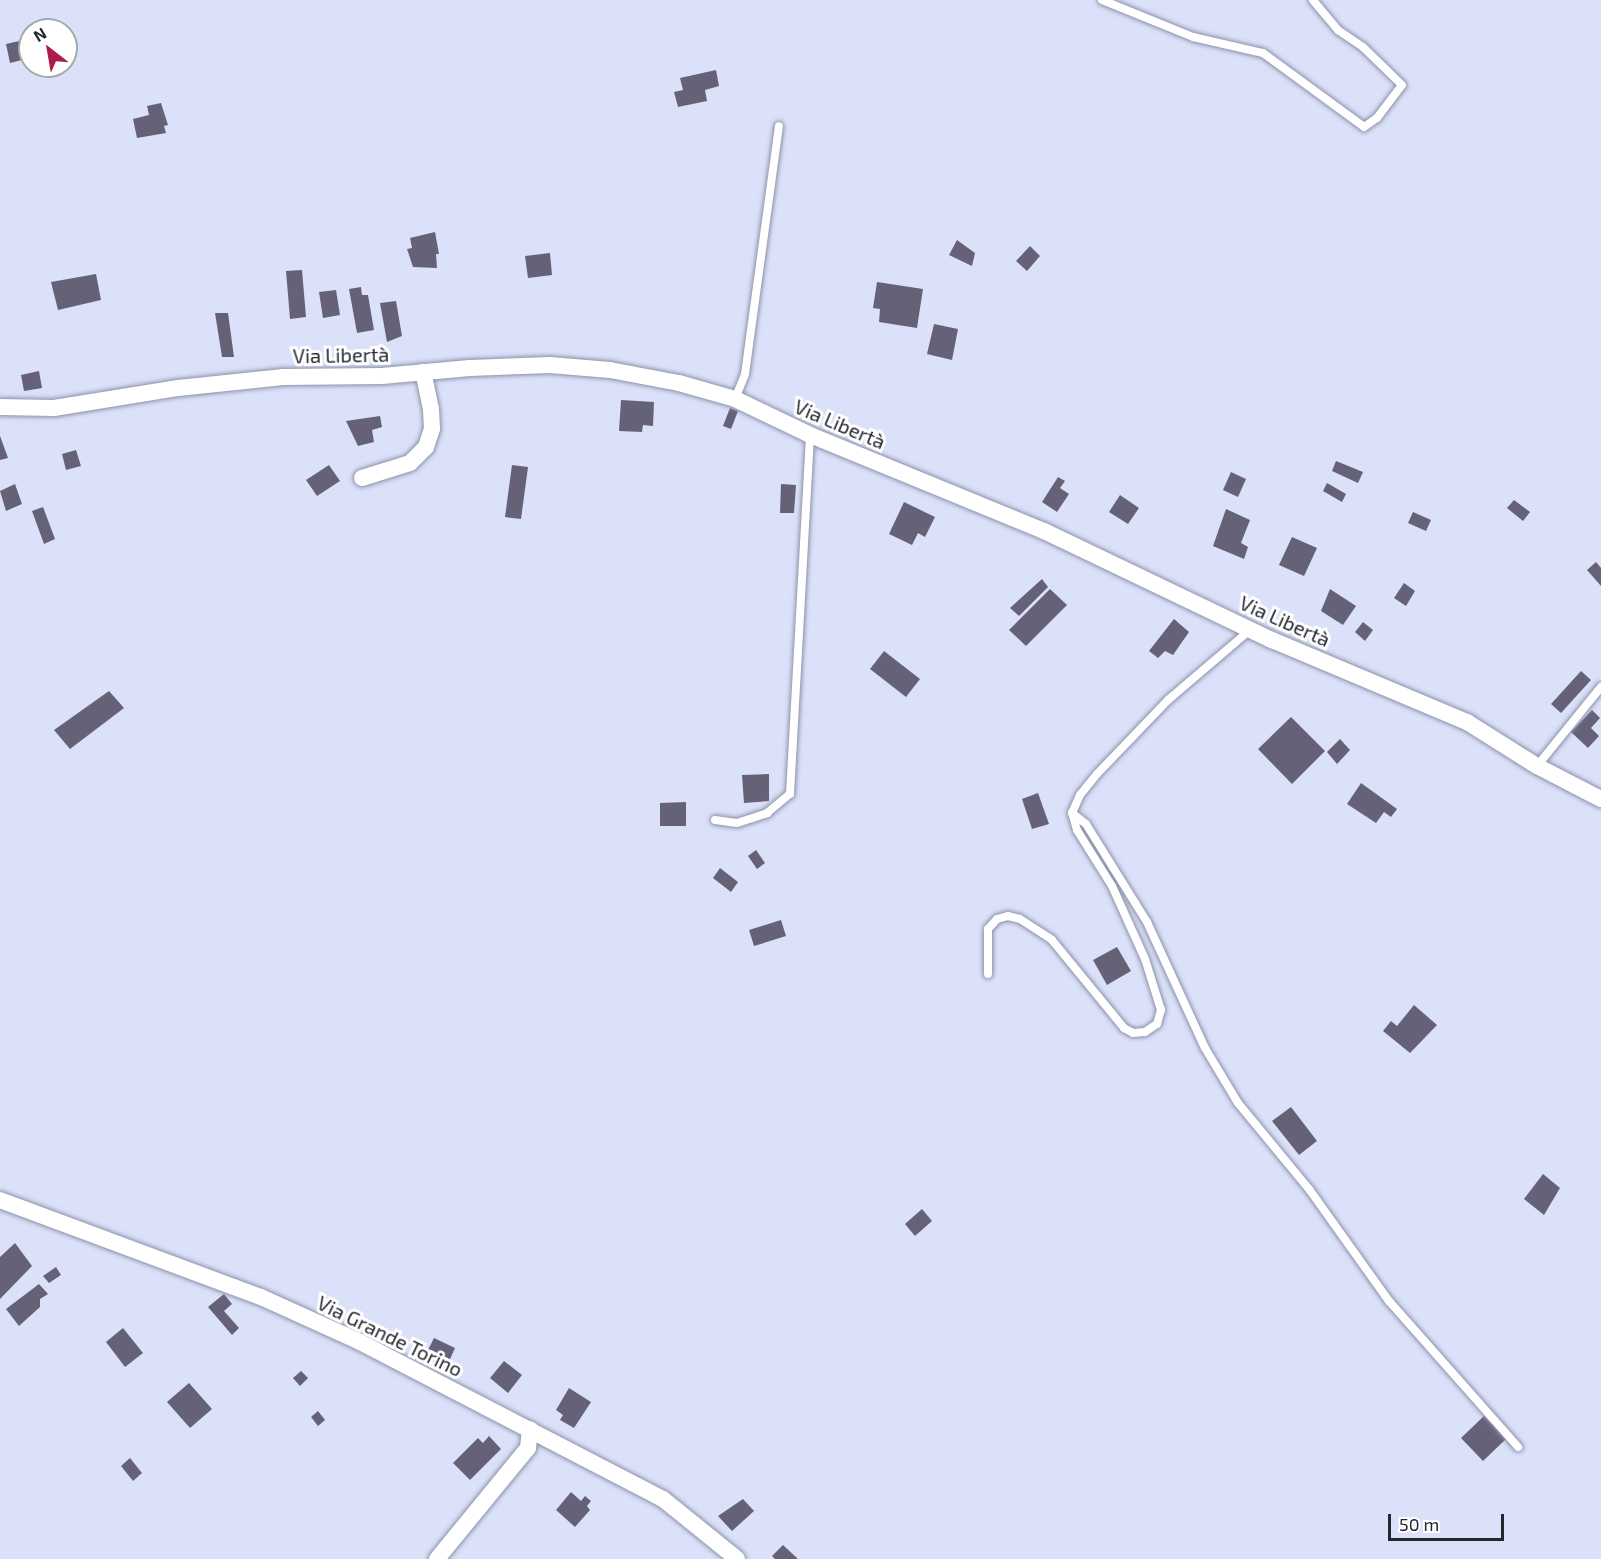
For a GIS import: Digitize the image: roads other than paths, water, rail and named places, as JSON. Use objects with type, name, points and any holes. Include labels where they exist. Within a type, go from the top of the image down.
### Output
[{"type":"street","name":"Via Libertà","points":[[0,407],[54,408],[178,388],[283,377],[550,365],[610,370],[669,381],[735,399],[810,435],[1044,531],[1250,630],[1467,722],[1537,766],[1601,799]]},
{"type":"street","points":[[362,478],[410,463],[426,447],[432,429],[431,409],[423,372]]},
{"type":"street","name":"Via Grande Torino","points":[[0,1200],[261,1297],[530,1429],[663,1499],[736,1559]]},
{"type":"street","points":[[437,1559],[528,1448],[530,1429]]},
{"type":"lane","points":[[1102,0],[1193,37],[1263,54],[1364,127],[1377,118],[1402,85],[1363,47],[1338,30],[1313,0]]},
{"type":"lane","points":[[735,399],[746,374],[779,126]]},
{"type":"lane","points":[[715,819],[737,823],[768,813],[790,794],[810,435]]},
{"type":"lane","points":[[988,974],[987,928],[997,919],[1020,919],[1052,940],[1124,1028],[1133,1033],[1144,1032],[1161,1019],[1129,922],[1077,830],[1072,813],[1092,781],[1168,700],[1250,630]]},
{"type":"lane","points":[[1537,766],[1601,687]]},
{"type":"lane","points":[[1072,813],[1086,824],[1147,922],[1180,997],[1238,1103],[1309,1189],[1389,1301],[1518,1447]]}]
